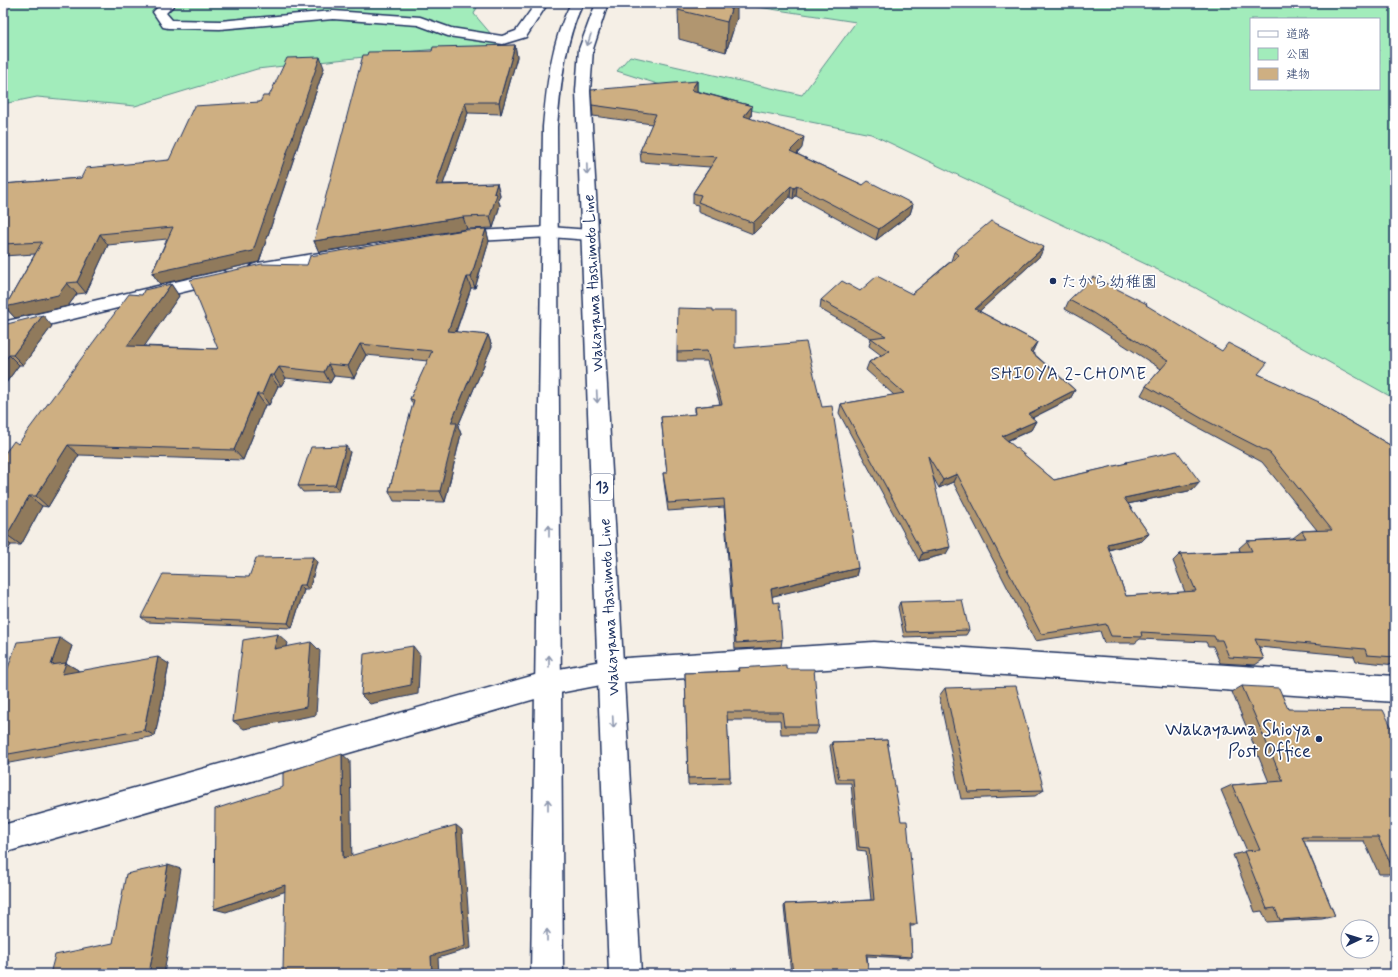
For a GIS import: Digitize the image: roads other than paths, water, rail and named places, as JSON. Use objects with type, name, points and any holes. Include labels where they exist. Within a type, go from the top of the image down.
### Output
[{"type":"main road","points":[[170,3],[159,12],[168,24],[220,25],[333,16],[420,21],[448,32],[503,40],[521,34],[542,3]]},
{"type":"main road","points":[[547,974],[550,127],[553,92],[560,48],[576,3]]},
{"type":"main road","name":"Wakayama Hashimoto Line","points":[[602,3],[586,50],[583,91],[625,974]]},
{"type":"main road","points":[[444,239],[467,235],[550,232],[590,235]]},
{"type":"main road","points":[[3,329],[239,273],[351,254]]},
{"type":"main road","points":[[3,839],[549,683],[611,671],[874,654],[1395,689]]},
{"type":"place","name":"たから幼稚園","points":[[1053,281]]},
{"type":"place","name":"Wakayama Shioya Post Office","points":[[1319,739]]},
{"type":"district","name":"SHIOYA 2-CHOME","points":[[1069,373]]}]
